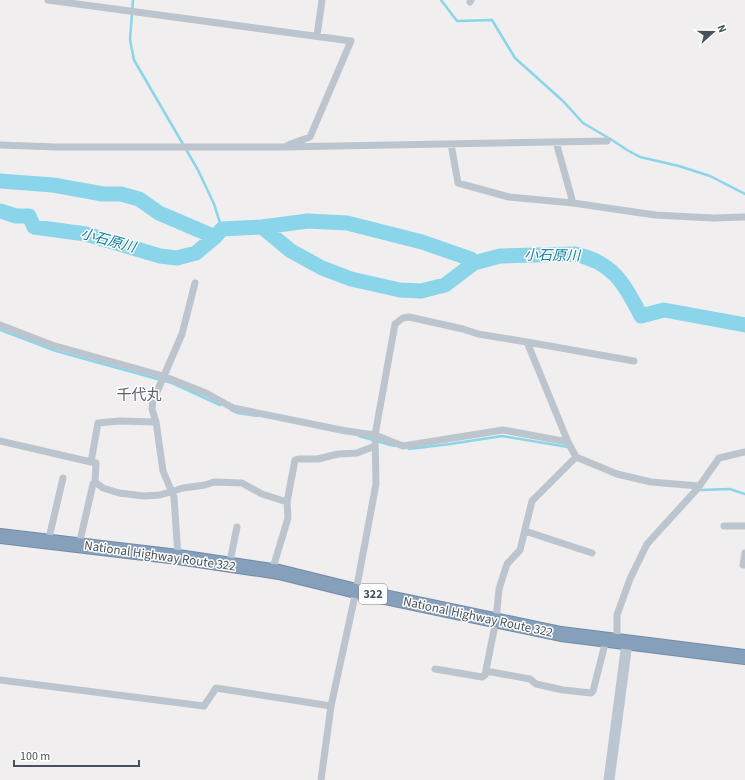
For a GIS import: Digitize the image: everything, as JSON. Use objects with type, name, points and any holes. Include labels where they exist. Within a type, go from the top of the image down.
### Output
[{"type":"highway","name":"National Highway Route 322","points":[[0,536],[272,571],[356,591],[561,634],[745,657]]},
{"type":"street","points":[[48,0],[351,41],[310,137],[283,147]]},
{"type":"street","points":[[317,36],[322,0]]},
{"type":"street","points":[[0,145],[56,148],[283,147],[607,141]]},
{"type":"street","points":[[556,142],[573,202]]},
{"type":"street","points":[[451,144],[458,183],[509,197],[573,202],[655,215],[713,218],[745,217]]},
{"type":"street","points":[[178,558],[174,497],[163,471],[156,422],[152,409],[153,401],[162,378],[182,334],[195,283]]},
{"type":"street","points":[[321,780],[331,706],[356,591],[376,484],[375,440],[395,324],[403,318],[409,317],[463,329],[478,334],[634,361]]},
{"type":"street","points":[[0,325],[52,345],[162,378],[206,393],[233,408],[346,431],[375,440],[403,446],[503,430],[568,442]]},
{"type":"street","points":[[527,342],[574,458],[617,474],[651,482],[699,486]]},
{"type":"street","points":[[91,462],[98,423],[120,421],[156,422]]},
{"type":"street","points":[[272,571],[288,518],[287,502],[296,460],[318,459],[338,454],[356,453],[375,440]]},
{"type":"street","points":[[0,441],[96,463],[95,482],[93,484],[79,545]]},
{"type":"street","points":[[609,780],[617,615],[630,579],[647,544],[699,486],[719,458],[745,452]]},
{"type":"street","points":[[435,669],[482,677],[485,675],[496,620],[499,589],[507,564],[520,550],[532,501],[574,458]]},
{"type":"street","points":[[48,542],[63,478]]},
{"type":"street","points":[[95,482],[103,488],[119,493],[144,496],[160,495],[183,488],[206,485],[214,482],[242,483],[262,494],[287,502]]},
{"type":"street","points":[[724,526],[745,526]]},
{"type":"street","points":[[229,566],[236,527]]},
{"type":"street","points":[[525,531],[592,553]]},
{"type":"street","points":[[745,553],[743,565],[745,565]]},
{"type":"street","points":[[486,671],[530,679],[536,684],[563,690],[591,693],[616,641]]},
{"type":"street","points":[[0,680],[204,706],[216,688],[331,706]]},
{"type":"waterway","points":[[133,0],[130,40],[134,60],[198,170],[214,204],[222,229]]},
{"type":"waterway","points":[[441,0],[457,21],[492,20],[515,58],[563,101],[583,123],[640,157],[679,166],[710,176],[745,194]]},
{"type":"waterway","name":"小石原川","points":[[0,181],[53,185],[103,194],[121,194],[139,199],[159,213],[215,237]]},
{"type":"waterway","name":"小石原川","points":[[0,211],[16,216],[29,216],[34,227],[86,234],[160,256],[177,258],[196,253],[222,229],[262,227],[308,221],[347,223],[422,242],[471,259],[474,263]]},
{"type":"waterway","name":"小石原川","points":[[262,227],[291,251],[322,268],[351,279],[400,290],[421,291],[445,285],[474,263],[500,256],[574,254],[587,257],[608,268],[623,284],[641,316],[664,310],[745,325]]},
{"type":"waterway","points":[[0,330],[56,351],[172,383],[220,405]]},
{"type":"waterway","points":[[231,410],[238,413],[257,416]]},
{"type":"waterway","points":[[359,436],[394,446]]},
{"type":"waterway","points":[[409,449],[502,436],[568,447]]},
{"type":"waterway","points":[[701,490],[730,489],[745,494]]},
{"type":"district","name":"千代丸","points":[[139,395]]}]
